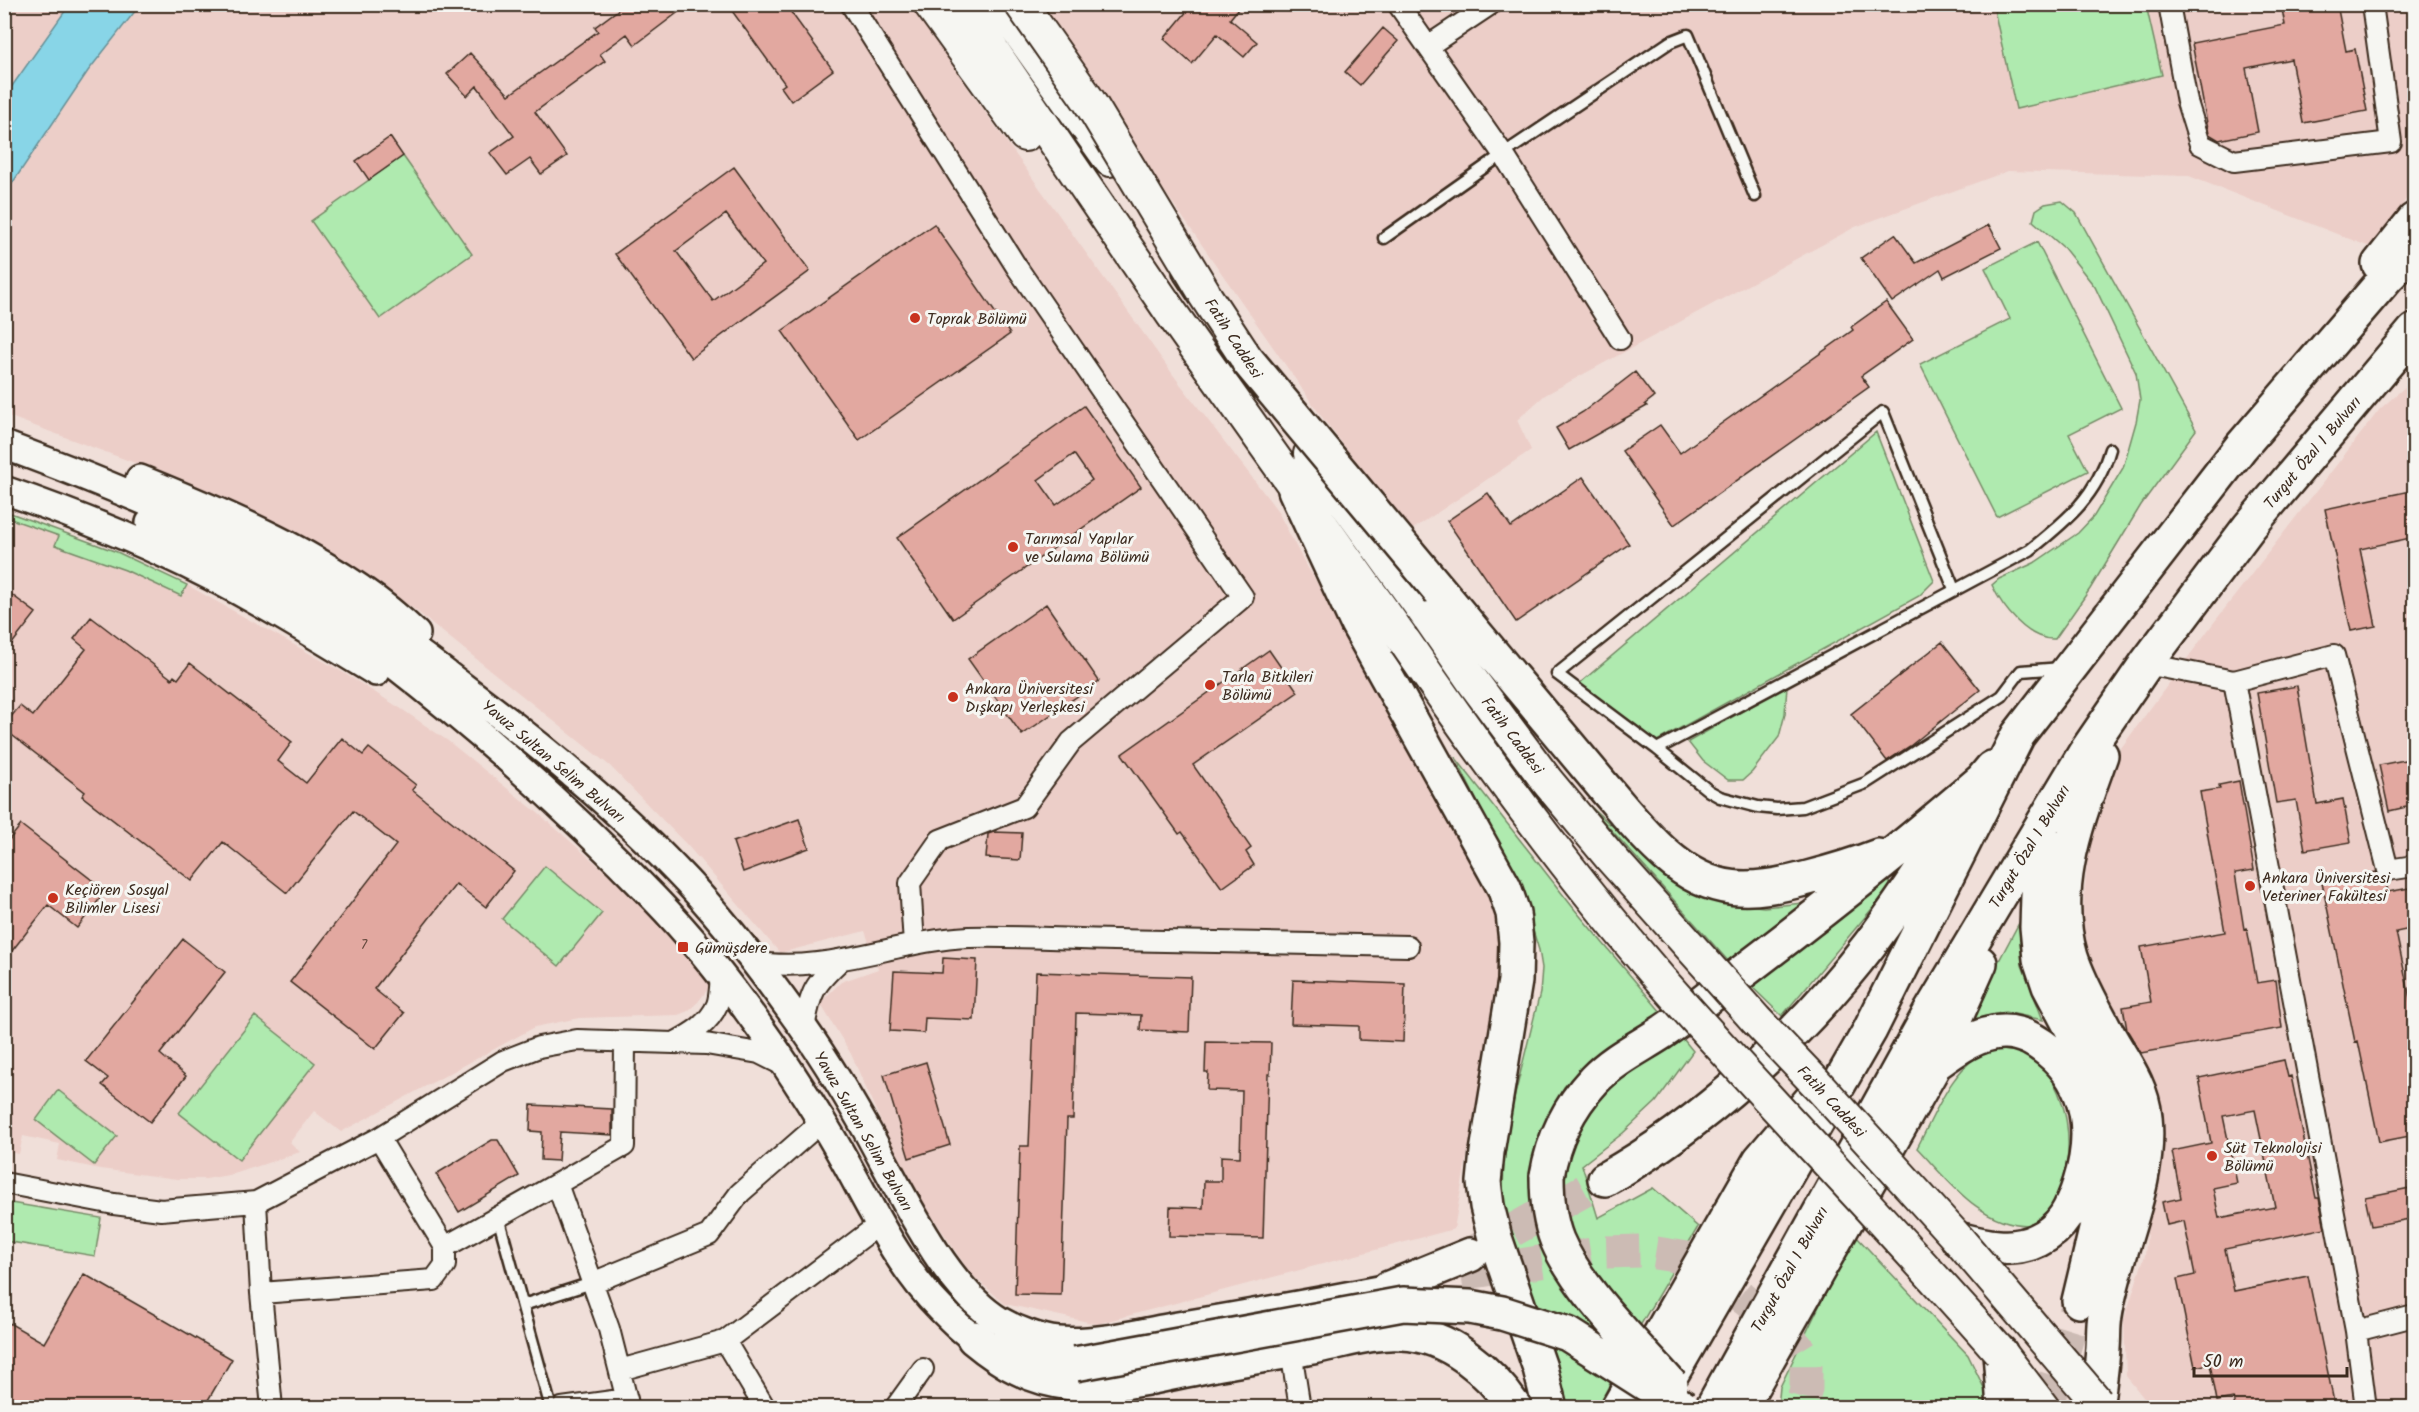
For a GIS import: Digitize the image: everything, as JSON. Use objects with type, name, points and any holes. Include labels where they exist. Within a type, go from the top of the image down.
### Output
[{"type":"highway","points":[[1652,1407],[1870,1030],[2018,735],[2100,607],[2163,522],[2415,220]]},
{"type":"highway","points":[[1605,1179],[1628,1166],[1740,1081],[1806,1018],[1871,943],[1982,780],[2241,447],[2387,277],[2415,250]]},
{"type":"highway","name":"Turgut Özal 1 Bulvarı","points":[[1712,1407],[1931,1011],[2085,753],[2146,664],[2249,527],[2413,334]]},
{"type":"highway","points":[[1248,361],[1607,791],[1666,855],[1689,872],[1728,888],[1750,889],[1782,885],[1865,861],[1907,844]]},
{"type":"highway","points":[[1295,490],[1357,623],[1504,887],[1513,913],[1516,942],[1515,981],[1484,1182],[1495,1238],[1540,1368],[1550,1407]]},
{"type":"highway","points":[[2099,1405],[2105,1317],[2141,1176],[2146,1144],[2145,1115],[2138,1084],[2106,1031],[2078,976],[2067,934],[2063,888],[2078,819],[2120,701]]},
{"type":"highway","points":[[2079,1301],[2111,1167],[2115,1138],[2114,1115],[2107,1095],[2086,1053],[2049,986],[2040,959],[2037,927],[2038,895],[2048,864],[2093,777]]},
{"type":"highway","points":[[1691,1407],[1599,1303],[1565,1256],[1551,1219],[1547,1199],[1547,1176],[1558,1132],[1568,1113],[1594,1079],[1617,1060],[1662,1033],[1750,966],[1907,844],[1982,780]]},
{"type":"highway","name":"Turgut Özal 1 Bulvarı","points":[[1740,1407],[1935,1064],[1985,953],[2026,853]]},
{"type":"highway","points":[[1618,1407],[1760,1160],[1870,1030]]},
{"type":"highway","points":[[1935,1064],[1960,1046],[1983,1036],[2003,1032],[2022,1035],[2041,1044],[2070,1072],[2082,1095],[2088,1119],[2089,1144],[2084,1170],[2068,1214],[2061,1224],[2036,1241],[2021,1244],[1993,1248],[1958,1239]]},
{"type":"highway","points":[[1389,1288],[1466,1265]]},
{"type":"highway","points":[[1763,1407],[1800,1302]]},
{"type":"highway","points":[[1075,1364],[1403,1304],[1448,1305],[1502,1313],[1568,1334],[1684,1407]]},
{"type":"highway","points":[[974,1338],[995,1355],[1021,1370],[1111,1395],[1291,1351],[1363,1336],[1401,1332],[1422,1336],[1456,1351],[1499,1384],[1515,1407]]},
{"type":"highway","points":[[2000,1352],[2004,1407]]},
{"type":"main road","points":[[930,4],[1036,151],[1172,314]]},
{"type":"main road","points":[[961,4],[1172,314],[1512,794],[1609,917],[1739,1068],[2000,1352],[2043,1407]]},
{"type":"main road","name":"Fatih Caddesi","points":[[999,4],[1204,292],[1327,480],[1547,781],[1611,858],[1709,968],[1958,1239],[2099,1405]]},
{"type":"main road","points":[[1021,4],[1089,101],[1204,292]]},
{"type":"main road","points":[[4,428],[214,510],[314,560],[364,592],[403,621],[426,643],[432,679]]},
{"type":"main road","points":[[4,445],[119,490],[209,529],[261,555],[332,595],[432,679]]},
{"type":"main road","points":[[4,464],[169,531],[234,565],[339,626],[389,660],[432,679]]},
{"type":"main road","points":[[4,490],[58,509],[166,554],[293,621],[399,684],[432,679]]},
{"type":"main road","name":"Yavuz Sultan Selim Bulvarı","points":[[432,679],[512,723],[644,838],[710,908],[804,1029],[858,1116],[921,1228],[959,1283],[980,1306],[1000,1321],[1028,1334],[1057,1341],[1093,1339],[1263,1312],[1389,1288]]},
{"type":"main road","name":"Yavuz Sultan Selim Bulvarı","points":[[432,679],[523,774],[612,856],[676,922],[721,976],[756,1021],[825,1125],[885,1234],[925,1292],[974,1338],[996,1348],[1048,1362],[1075,1364]]},
{"type":"street","points":[[851,4],[1016,266],[1243,597],[1071,742],[1024,807],[940,840],[910,883],[914,944]]},
{"type":"street","points":[[1398,4],[1503,154],[1620,339]]},
{"type":"street","points":[[1428,46],[1491,4]]},
{"type":"street","points":[[2169,4],[2187,102],[2200,144],[2234,161],[2391,142],[2372,4]]},
{"type":"street","points":[[2146,664],[2234,681],[2334,655],[2388,870],[2415,866]]},
{"type":"street","points":[[2234,681],[2356,1330],[2366,1407]]},
{"type":"street","points":[[754,962],[794,966],[914,944],[967,937],[1408,946]]},
{"type":"street","points":[[804,1029],[809,998],[821,978],[842,959]]},
{"type":"street","points":[[674,1043],[699,1028],[713,1011],[717,1005],[721,976]]},
{"type":"street","points":[[4,1183],[114,1204],[161,1210],[256,1202],[379,1138],[503,1061],[539,1047],[577,1040],[706,1044],[759,1053],[786,1067]]},
{"type":"street","points":[[445,1247],[624,1146],[625,1043]]},
{"type":"street","points":[[592,1283],[709,1235],[740,1193],[812,1130]]},
{"type":"street","points":[[261,1293],[434,1280],[446,1265],[445,1247],[379,1138]]},
{"type":"street","points":[[557,1184],[609,1329],[628,1403],[562,1407]]},
{"type":"street","points":[[256,1202],[261,1293],[272,1407]]},
{"type":"street","points":[[620,1370],[725,1341],[869,1232]]},
{"type":"street","points":[[2356,1330],[2415,1316]]},
{"type":"street","points":[[725,1341],[765,1407]]},
{"type":"street","points":[[1291,1351],[1300,1407]]},
{"type":"street","points":[[895,1407],[923,1369]]},
{"type":"lane","points":[[1384,238],[1503,154],[1670,42],[1688,35],[1755,196]]},
{"type":"lane","points":[[1954,589],[1883,412],[1557,674],[1709,791],[1738,803],[1777,809],[1803,807],[1866,783],[2002,696],[2021,671],[2062,668]]},
{"type":"lane","points":[[1657,749],[2030,550],[2054,531],[2094,489],[2110,450]]},
{"type":"lane","points":[[498,1217],[551,1407]]},
{"type":"lane","points":[[523,1305],[592,1283]]},
{"type":"shaded area","name":"Ankara Üniversitesi Dışkapı Yerleşkesi","points":[[4,5],[912,5],[968,88],[1174,376],[1277,510],[1302,558],[1353,642],[1496,895],[1502,958],[1454,1229],[1097,1324],[1005,1304],[970,1273],[903,1172],[851,1054],[820,1003],[841,982],[878,969],[865,931],[780,953],[688,846],[610,766],[414,609],[271,519],[135,463],[5,415]]},
{"type":"shaded area","points":[[1035,5],[2410,5],[2414,19],[2414,186],[2398,212],[2370,247],[2189,176],[2008,171],[1855,227],[1545,395],[1517,420],[1531,450],[1410,531],[1321,416]]},
{"type":"shaded area","name":"Ankara Üniversitesi Veteriner Fakültesi","points":[[2414,379],[2414,1407],[2151,1407],[2126,1376],[2124,1320],[2145,1255],[2150,1201],[2161,1164],[2157,1097],[2107,1010],[2081,934],[2089,839],[2121,748],[2212,625],[2380,409]]},
{"type":"shaded area","points":[[5,511],[117,552],[187,585],[339,670],[403,710],[448,741],[538,813],[624,888],[676,943],[711,985],[698,1002],[688,1011],[678,1015],[579,1018],[535,1027],[341,1132],[314,1111],[290,1142],[300,1152],[234,1174],[206,1179],[177,1179],[100,1169],[57,1160],[60,1144],[23,1136],[19,1154],[5,1151]]},
{"type":"green space","points":[[1993,5],[2146,5],[2162,75],[2016,109]]},
{"type":"green space","points":[[403,156],[472,254],[380,319],[311,221]]},
{"type":"green space","points":[[2062,201],[2076,213],[2196,430],[2141,505],[2090,589],[2055,639],[2045,638],[2026,629],[2002,603],[1992,585],[1999,579],[2034,563],[2078,533],[2094,516],[2123,468],[2140,400],[2136,373],[2095,287],[2064,248],[2033,221],[2036,210],[2045,204]]},
{"type":"green space","points":[[2037,242],[2121,408],[2069,434],[2088,471],[1997,517],[1920,364],[2010,319],[1985,268]]},
{"type":"green space","points":[[1876,432],[1934,581],[1919,596],[1657,741],[1573,689]]},
{"type":"green space","points":[[5,511],[117,552],[187,585],[181,596],[125,570],[55,545],[59,536],[5,517]]},
{"type":"green space","points":[[1787,686],[1785,714],[1779,737],[1743,780],[1728,780],[1703,761],[1688,742]]},
{"type":"green space","points":[[1455,757],[1575,910],[1661,1012],[1637,1032],[1592,1060],[1564,1087],[1539,1140],[1533,1167],[1624,1356],[1598,1407],[1565,1407],[1519,1268],[1503,1196],[1504,1150],[1510,1115],[1540,993],[1542,968],[1539,950],[1519,885]]},
{"type":"green space","points":[[1590,806],[1662,871],[1687,890],[1723,902],[1764,907],[1803,903],[1729,962]]},
{"type":"green space","points":[[545,866],[602,913],[559,966],[502,919]]},
{"type":"green space","points":[[1887,880],[1892,885],[1782,1016],[1748,983]]},
{"type":"green space","points":[[2019,923],[2022,965],[2043,1020],[2005,1012],[1974,1019],[1993,972]]},
{"type":"green space","points":[[255,1016],[315,1063],[239,1160],[179,1113]]},
{"type":"green space","points":[[1680,1035],[1693,1051],[1656,1102],[1623,1133],[1582,1165],[1598,1218],[1653,1188],[1698,1227],[1640,1326],[1582,1258],[1572,1240],[1561,1198],[1567,1147],[1592,1103],[1617,1079]]},
{"type":"green space","points":[[1992,1048],[2016,1050],[2028,1054],[2042,1066],[2054,1082],[2062,1101],[2068,1142],[2063,1182],[2051,1207],[2030,1225],[2012,1223],[1981,1210],[1953,1187],[1917,1148],[1956,1078],[1978,1056]]},
{"type":"green space","points":[[58,1090],[117,1136],[94,1165],[36,1120]]},
{"type":"green space","points":[[5,1202],[101,1218],[95,1256],[5,1241]]},
{"type":"green space","points":[[1854,1234],[1968,1355],[1985,1390],[1988,1408],[1778,1408],[1780,1387]]},
{"type":"water","points":[[70,4],[140,5],[88,71],[5,194],[5,96]]},
{"type":"building","points":[[626,4],[689,4],[635,45],[627,34],[600,54],[605,61],[535,112],[567,156],[541,174],[530,159],[507,175],[490,153],[514,136],[477,86],[467,96],[447,74],[470,53],[509,95],[598,31],[595,27]]},
{"type":"building","points":[[727,4],[785,4],[833,70],[791,101],[781,87],[785,84]]},
{"type":"building","points":[[1193,4],[1242,4],[1230,19],[1257,42],[1244,57],[1217,34],[1192,64],[1164,39]]},
{"type":"building","points":[[2281,4],[2337,4],[2346,51],[2355,49],[2367,111],[2303,123],[2291,59],[2246,68],[2258,132],[2219,140],[2209,134],[2192,43],[2285,25]]},
{"type":"building","points":[[1383,28],[1398,41],[1360,85],[1345,72]]},
{"type":"building","points":[[390,137],[403,156],[369,180],[356,161]]},
{"type":"building","points":[[734,167],[810,271],[691,358],[615,254]],"holes":[[[726,214],[763,264],[713,301],[676,251]]]},
{"type":"building","points":[[934,224],[1010,334],[859,440],[782,331]]},
{"type":"building","points":[[1989,225],[2001,248],[1944,277],[1940,269],[1892,302],[1861,258],[1895,234],[1916,263]]},
{"type":"building","points":[[1886,302],[1913,339],[1861,376],[1869,387],[1674,525],[1622,451],[1660,425],[1680,453],[1853,330],[1851,327]]},
{"type":"building","points":[[1635,372],[1654,397],[1645,404],[1647,406],[1569,450],[1556,428],[1583,412]]},
{"type":"building","points":[[1084,406],[1141,487],[953,619],[897,538]],"holes":[[[1074,454],[1092,480],[1056,505],[1038,480]]]},
{"type":"building","points":[[1583,477],[1629,544],[1516,622],[1447,521],[1488,493],[1511,527]]},
{"type":"building","points":[[2415,490],[2415,537],[2360,549],[2376,626],[2351,631],[2325,509]]},
{"type":"building","points":[[4,589],[36,613],[4,654]]},
{"type":"building","points":[[1046,604],[1099,681],[1022,735],[968,659]]},
{"type":"building","points":[[91,617],[172,679],[174,676],[178,679],[190,663],[292,742],[278,761],[306,783],[342,738],[363,755],[369,748],[416,785],[412,790],[514,871],[486,907],[456,884],[374,989],[404,1013],[375,1049],[290,982],[396,845],[353,811],[287,893],[223,842],[192,881],[82,796],[85,792],[4,729],[4,725],[20,706],[33,716],[86,649],[74,639]]},
{"type":"building","points":[[1942,642],[1980,690],[1910,746],[1887,761],[1851,714]]},
{"type":"building","points":[[1269,650],[1298,692],[1193,765],[1251,848],[1246,852],[1254,865],[1222,888],[1182,832],[1179,834],[1122,754]]},
{"type":"building","points":[[2297,686],[2317,804],[2343,799],[2351,842],[2305,850],[2296,800],[2276,803],[2257,693]]},
{"type":"building","points":[[2415,758],[2415,805],[2389,811],[2379,765]]},
{"type":"building","points":[[2239,781],[2254,870],[2235,873],[2244,929],[2247,928],[2257,983],[2276,980],[2282,1028],[2141,1053],[2127,1030],[2123,1007],[2151,1002],[2141,947],[2225,932],[2200,792],[2220,789],[2219,785]]},
{"type":"building","points":[[799,819],[809,848],[743,872],[733,842]]},
{"type":"building","name":"Keçiören Sosyal Bilimler Lisesi","points":[[21,825],[106,891],[77,928],[48,905],[4,961],[4,846]]},
{"type":"building","points":[[994,832],[1022,833],[1020,860],[986,858],[988,834]]},
{"type":"building","points":[[2376,872],[2386,882],[2388,892],[2415,887],[2415,928],[2396,932],[2415,1022],[2415,1135],[2379,1142],[2358,1041],[2355,1042],[2322,883]]},
{"type":"building","points":[[183,939],[225,972],[160,1054],[186,1076],[150,1122],[102,1085],[108,1078],[86,1061]]},
{"type":"building","points":[[943,958],[977,960],[974,1020],[925,1018],[924,1033],[890,1031],[894,971],[942,973]]},
{"type":"building","points":[[1036,972],[1191,977],[1189,1032],[1140,1030],[1141,1015],[1076,1013],[1073,1119],[1067,1119],[1061,1295],[1015,1294],[1020,1146],[1029,1146]]},
{"type":"building","points":[[1293,980],[1405,984],[1403,1042],[1359,1040],[1359,1026],[1291,1024]]},
{"type":"building","points":[[1206,1042],[1271,1043],[1263,1238],[1169,1236],[1170,1207],[1203,1208],[1204,1181],[1221,1181],[1221,1156],[1240,1157],[1242,1091],[1207,1090]]},
{"type":"building","points":[[2284,1060],[2288,1077],[2291,1076],[2316,1198],[2319,1198],[2325,1228],[2225,1249],[2234,1291],[2308,1276],[2335,1407],[2235,1407],[2233,1398],[2217,1401],[2210,1364],[2195,1367],[2177,1279],[2195,1275],[2184,1221],[2167,1225],[2162,1202],[2181,1198],[2172,1151],[2211,1143],[2199,1078]],"holes":[[[2255,1110],[2275,1207],[2219,1218],[2213,1188],[2237,1183],[2223,1116]]]},
{"type":"building","points":[[926,1062],[950,1145],[909,1158],[884,1075]]},
{"type":"building","points":[[531,1105],[612,1109],[612,1135],[560,1132],[558,1161],[541,1160],[542,1132],[530,1131]]},
{"type":"building","points":[[492,1140],[498,1140],[519,1176],[459,1212],[436,1174]]},
{"type":"building","points":[[2415,1187],[2415,1218],[2371,1226],[2365,1197]]},
{"type":"building","points":[[84,1274],[232,1359],[204,1407],[4,1407],[4,1320],[44,1343]]},
{"type":"tunnel","points":[[1470,1254],[1605,1179]]},
{"type":"tunnel","points":[[1461,1274],[1605,1252],[1643,1251],[1694,1259],[1775,1323],[1798,1348],[1806,1361],[1806,1389],[1801,1408]]},
{"type":"tunnel","points":[[2046,1408],[2079,1301]]},
{"type":"place","name":"Toprak Bölümü","points":[[915,318]]},
{"type":"place","name":"Tarımsal Yapılar ve Sulama Bölümü","points":[[1013,547]]},
{"type":"place","name":"Tarla Bitkileri Bölümü","points":[[1210,685]]},
{"type":"place","name":"Ankara Üniversitesi Dışkapı Yerleşkesi","points":[[953,697]]},
{"type":"place","name":"Ankara Üniversitesi Veteriner Fakültesi","points":[[2250,886]]},
{"type":"place","name":"Keçiören Sosyal Bilimler Lisesi","points":[[53,898]]},
{"type":"place","name":"Gümüşdere","points":[[683,947]]},
{"type":"place","name":"Süt Teknolojisi Bölümü","points":[[2212,1156]]}]
